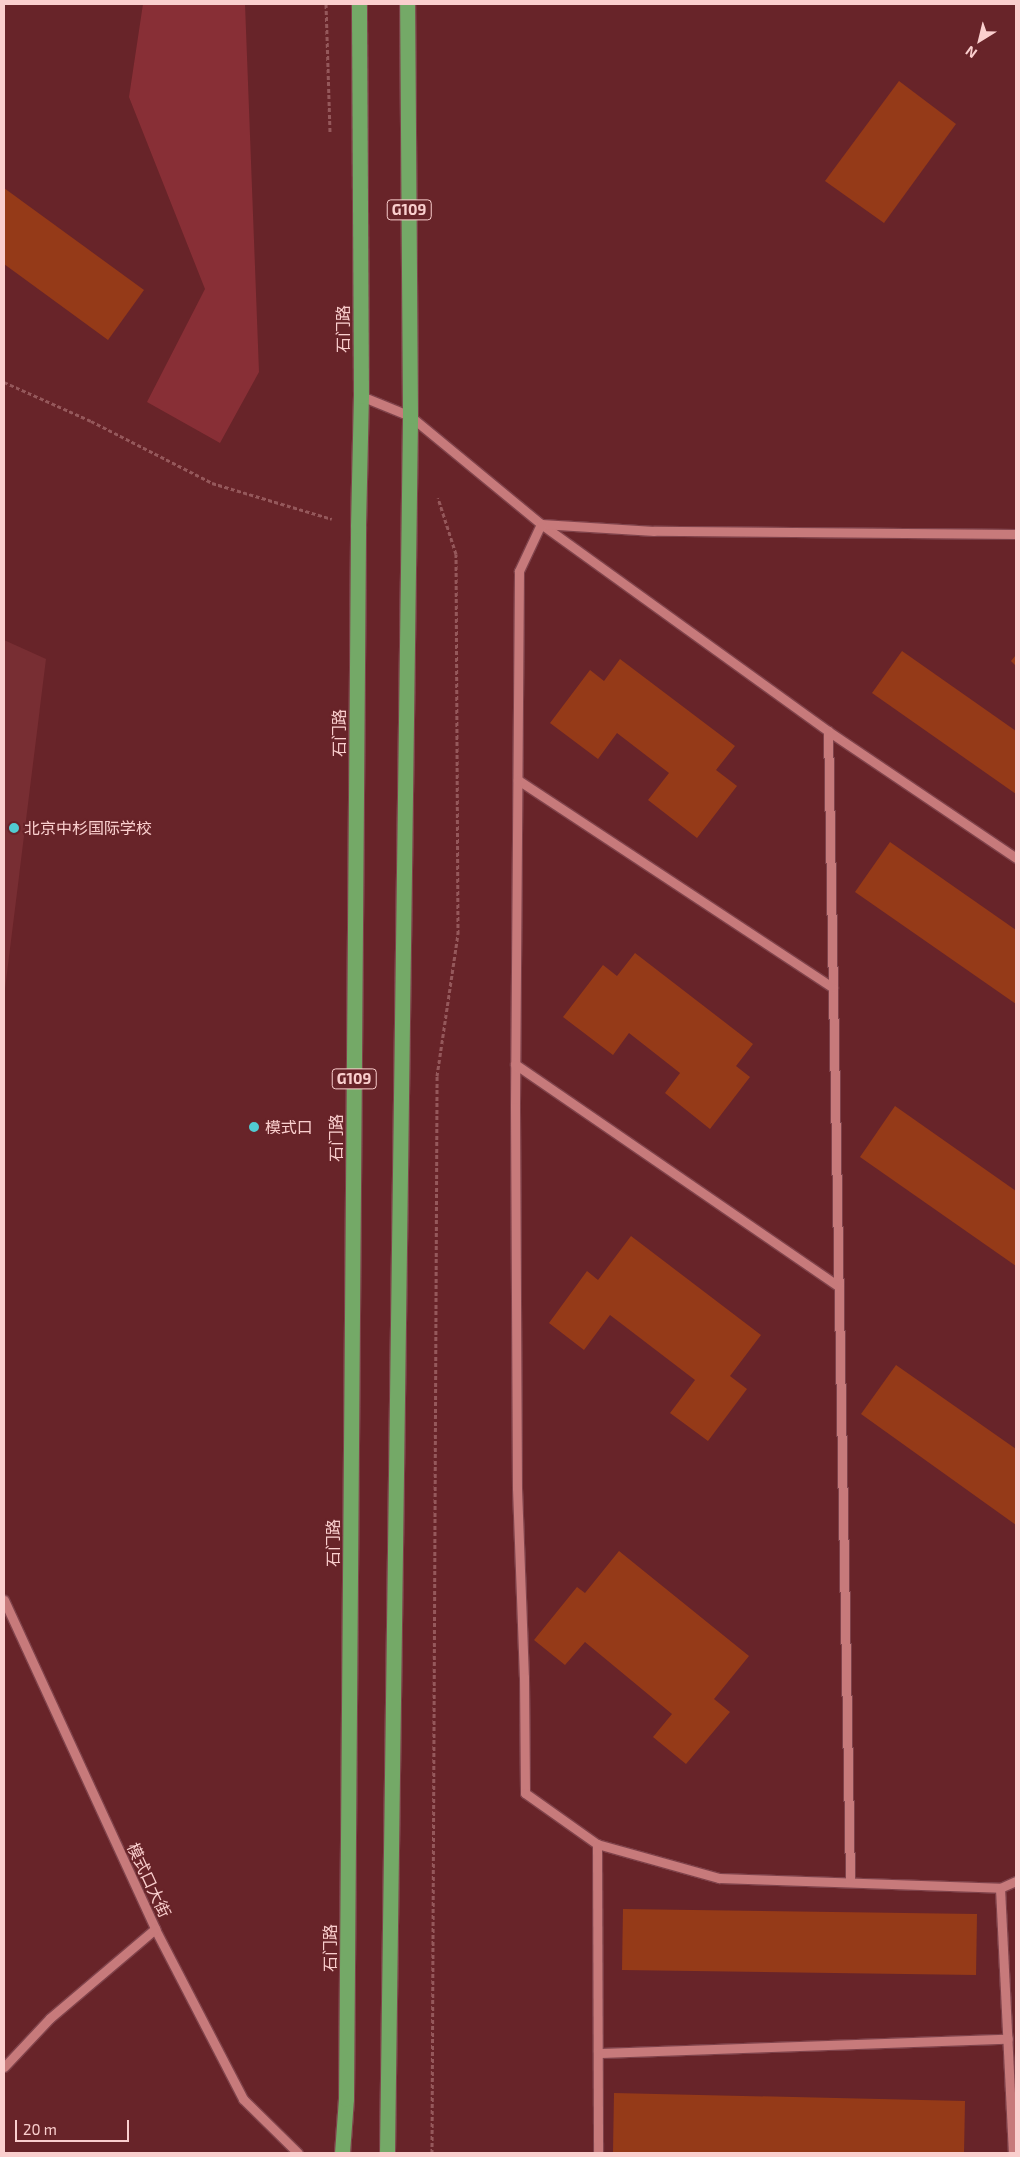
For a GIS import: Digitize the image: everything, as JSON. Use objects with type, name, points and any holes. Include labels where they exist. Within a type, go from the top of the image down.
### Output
[{"type":"highway","name":"石门路","points":[[342,2153],[346,2089],[358,526],[361,396],[360,4]]},
{"type":"highway","name":"G109","points":[[387,2153],[410,416],[407,4]]},
{"type":"street","points":[[361,396],[410,416],[541,524],[828,731],[1016,858]]},
{"type":"street","points":[[541,524],[654,530],[1016,534]]},
{"type":"street","points":[[541,524],[519,571],[515,1064],[517,1488],[524,1677],[525,1793],[597,1844],[719,1878],[1000,1888],[1016,1881]]},
{"type":"street","points":[[828,731],[850,1882]]},
{"type":"street","points":[[518,780],[833,988]]},
{"type":"street","points":[[515,1064],[838,1286]]},
{"type":"street","name":"模式口大街","points":[[4,1600],[155,1929],[243,2099],[298,2153]]},
{"type":"street","points":[[597,1844],[598,2153]]},
{"type":"street","points":[[1000,1888],[1013,2153]]},
{"type":"street","points":[[4,2067],[50,2018],[155,1929]]},
{"type":"street","points":[[598,2053],[1008,2039]]},
{"type":"path","points":[[4,382],[91,421],[212,483],[358,526]]},
{"type":"path","points":[[432,2153],[437,1076],[458,934],[456,554],[435,490]]},
{"type":"shaded area","points":[[143,4],[245,4],[259,372],[220,443],[147,402],[205,289],[129,97]]},
{"type":"shaded area","name":"北京中杉国际学校","points":[[4,640],[46,659],[4,997]]},
{"type":"building","points":[[899,81],[956,124],[884,223],[825,181]]},
{"type":"building","points":[[4,188],[144,290],[108,340],[4,264]]},
{"type":"building","points":[[902,651],[1016,731],[1016,794],[872,693]]},
{"type":"building","points":[[1016,655],[1016,666],[1011,661]]},
{"type":"building","points":[[620,659],[735,746],[716,770],[737,786],[697,838],[648,800],[669,773],[617,733],[598,759],[550,723],[590,670],[604,681]]},
{"type":"building","points":[[890,842],[1016,930],[1016,1004],[855,892]]},
{"type":"building","points":[[635,953],[753,1044],[736,1066],[750,1077],[710,1129],[665,1093],[680,1073],[629,1033],[613,1055],[563,1017],[603,965],[617,976]]},
{"type":"building","points":[[895,1106],[1016,1191],[1016,1266],[860,1157]]},
{"type":"building","points":[[631,1236],[761,1335],[730,1376],[747,1389],[708,1441],[670,1413],[695,1380],[610,1315],[584,1350],[549,1323],[587,1271],[598,1280]]},
{"type":"building","points":[[896,1365],[1016,1449],[1016,1525],[861,1414]]},
{"type":"building","points":[[619,1551],[749,1656],[714,1699],[730,1712],[686,1764],[653,1737],[672,1714],[585,1642],[565,1665],[534,1640],[577,1587],[585,1593]]},
{"type":"building","points":[[623,1909],[977,1914],[976,1975],[622,1970]]},
{"type":"building","points":[[614,2093],[965,2101],[964,2153],[613,2153]]},
{"type":"place","name":"北京中杉国际学校","points":[[14,828]]},
{"type":"place","name":"模式口","points":[[254,1127]]}]
